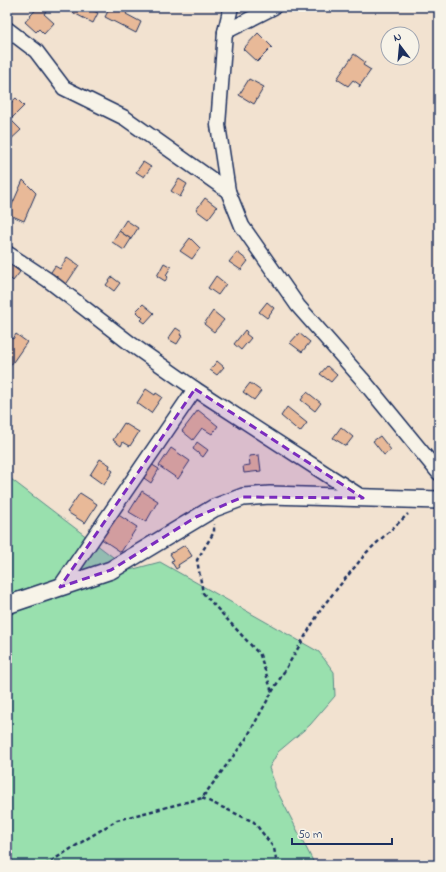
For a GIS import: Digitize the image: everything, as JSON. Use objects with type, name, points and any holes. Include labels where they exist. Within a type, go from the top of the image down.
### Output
[{"type":"street","points":[[232,7],[225,32],[218,125],[228,191],[242,226],[298,306],[362,378],[439,473]]},
{"type":"street","points":[[225,32],[274,7]]},
{"type":"street","points":[[7,29],[36,51],[64,88],[125,118],[228,191]]},
{"type":"street","points":[[7,253],[48,280],[131,344],[195,388],[364,498]]},
{"type":"street","points":[[60,587],[195,388]]},
{"type":"street","points":[[7,605],[111,570],[214,508],[243,497],[270,495],[439,500]]},
{"type":"path","points":[[45,865],[117,820],[202,798],[246,739],[323,606],[368,552],[412,511],[416,500]]},
{"type":"path","points":[[214,508],[214,532],[198,560],[203,593],[260,655],[272,692]]},
{"type":"path","points":[[202,798],[254,822],[274,848],[277,865]]},
{"type":"highlighted area","points":[[195,389],[363,498],[243,497],[196,517],[111,570],[60,587]]},
{"type":"green space","points":[[7,476],[130,570],[160,562],[319,652],[334,672],[335,696],[310,725],[278,752],[269,768],[275,787],[315,865],[7,865]]},
{"type":"building","points":[[38,7],[42,7],[46,11],[44,14],[54,23],[44,34],[39,29],[36,32],[25,22]]},
{"type":"building","points":[[69,7],[85,7],[98,13],[93,23],[68,10]]},
{"type":"building","points":[[110,7],[116,10],[118,7],[124,7],[123,8],[128,11],[126,14],[141,22],[136,33],[105,17]]},
{"type":"building","points":[[258,33],[272,47],[257,62],[243,49]]},
{"type":"building","points":[[354,54],[365,62],[363,65],[371,70],[359,87],[360,85],[353,80],[348,86],[337,79]]},
{"type":"building","points":[[249,79],[264,87],[254,104],[239,95]]},
{"type":"building","points":[[16,98],[24,106],[12,118],[7,113],[7,106]]},
{"type":"building","points":[[9,118],[21,130],[7,143],[7,120]]},
{"type":"building","points":[[143,162],[151,167],[144,177],[136,172]]},
{"type":"building","points":[[179,179],[187,184],[180,197],[171,191]]},
{"type":"building","points":[[23,180],[36,193],[24,221],[8,214]]},
{"type":"building","points":[[205,198],[217,207],[208,219],[196,210]]},
{"type":"building","points":[[126,220],[138,228],[131,239],[119,231]]},
{"type":"building","points":[[119,231],[131,239],[124,250],[112,242]]},
{"type":"building","points":[[190,238],[200,248],[192,259],[180,251]]},
{"type":"building","points":[[237,252],[248,261],[241,270],[229,262]]},
{"type":"building","points":[[67,257],[79,265],[65,286],[49,275],[55,266],[60,269]]},
{"type":"building","points":[[7,262],[20,272],[13,281],[10,278],[7,281]]},
{"type":"building","points":[[164,263],[171,267],[166,275],[168,277],[165,281],[157,276]]},
{"type":"building","points":[[216,276],[226,284],[218,295],[208,288]]},
{"type":"building","points":[[112,277],[120,283],[114,291],[106,285]]},
{"type":"building","points":[[267,302],[274,308],[267,318],[259,312]]},
{"type":"building","points":[[143,304],[154,313],[145,323],[141,320],[143,318],[136,311]]},
{"type":"building","points":[[213,311],[224,320],[214,332],[204,324]]},
{"type":"building","points":[[176,328],[182,332],[180,335],[182,336],[177,344],[168,339]]},
{"type":"building","points":[[245,330],[247,332],[246,334],[251,338],[241,350],[234,344]]},
{"type":"building","points":[[299,333],[310,342],[302,352],[290,343]]},
{"type":"building","points":[[16,334],[27,342],[11,365],[7,362],[7,340],[9,337],[13,339]]},
{"type":"building","points":[[217,361],[224,367],[217,375],[210,370]]},
{"type":"building","points":[[327,366],[337,375],[331,382],[320,374]]},
{"type":"building","points":[[250,383],[261,391],[254,400],[243,392]]},
{"type":"building","points":[[146,389],[155,395],[156,393],[162,397],[151,413],[137,403]]},
{"type":"building","points":[[307,392],[321,403],[315,411],[301,400]]},
{"type":"building","points":[[287,407],[307,423],[300,432],[281,416]]},
{"type":"building","points":[[198,410],[218,426],[212,434],[202,428],[193,440],[182,431]]},
{"type":"building","points":[[124,423],[139,432],[130,446],[123,442],[121,446],[113,440]]},
{"type":"building","points":[[341,427],[353,437],[346,446],[333,438]]},
{"type":"building","points":[[380,436],[391,450],[384,455],[373,441]]},
{"type":"building","points":[[197,442],[208,450],[203,457],[193,449]]},
{"type":"building","points":[[171,448],[190,461],[178,479],[159,466]]},
{"type":"building","points":[[259,455],[261,471],[244,473],[243,466],[250,465],[249,456]]},
{"type":"building","points":[[100,459],[110,465],[109,468],[113,471],[104,485],[90,475]]},
{"type":"building","points":[[149,463],[159,469],[151,483],[141,476]]},
{"type":"building","points":[[142,491],[158,501],[146,522],[129,512]]},
{"type":"building","points":[[80,493],[97,504],[85,523],[67,512]]},
{"type":"building","points":[[117,514],[137,527],[121,552],[100,538]]},
{"type":"building","points":[[185,545],[192,556],[178,565],[179,567],[176,569],[171,561],[174,560],[170,554]]}]
